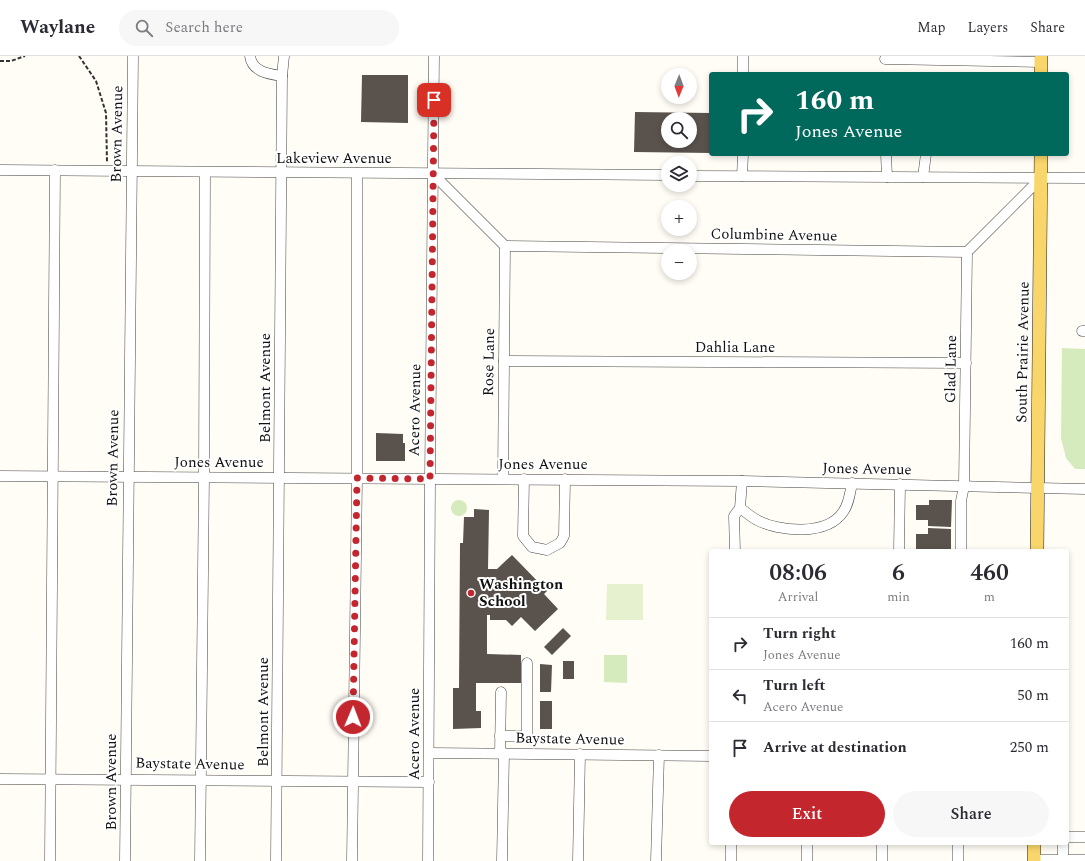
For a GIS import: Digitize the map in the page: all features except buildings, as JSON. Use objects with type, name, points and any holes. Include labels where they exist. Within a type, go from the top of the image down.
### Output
[{"type":"main road","name":"South Prairie Avenue","points":[[1037,549],[1041,156]]},
{"type":"main road","points":[[1034,845],[1034,860]]},
{"type":"street","name":"Brown Avenue","points":[[125,861],[133,56]]},
{"type":"street","points":[[250,56],[250,60],[261,72],[282,76]]},
{"type":"street","name":"Belmont Avenue","points":[[276,861],[282,76],[284,56]]},
{"type":"street","name":"Acero Avenue","points":[[428,861],[434,56]]},
{"type":"street","points":[[743,56],[743,72]]},
{"type":"street","points":[[885,59],[1041,64]]},
{"type":"street","points":[[742,176],[743,156]]},
{"type":"street","points":[[886,156],[887,177]]},
{"type":"street","points":[[923,177],[926,156]]},
{"type":"street","name":"Lakeview Avenue","points":[[0,170],[661,175]]},
{"type":"street","points":[[50,861],[51,476],[55,170]]},
{"type":"street","points":[[200,861],[204,476],[205,172]]},
{"type":"street","points":[[352,861],[357,478],[357,173]]},
{"type":"street","points":[[433,174],[505,246]]},
{"type":"street","points":[[697,176],[1085,178]]},
{"type":"street","points":[[967,252],[1041,178]]},
{"type":"street","name":"Columbine Avenue","points":[[505,246],[967,252]]},
{"type":"street","name":"Rose Lane","points":[[503,479],[505,246]]},
{"type":"street","name":"Glad Lane","points":[[961,549],[961,501],[964,486],[967,252]]},
{"type":"street","name":"Dahlia Lane","points":[[504,361],[966,363]]},
{"type":"street","name":"Jones Avenue","points":[[0,476],[204,476],[742,481],[1085,489]]},
{"type":"street","points":[[524,479],[523,536],[532,547],[547,550],[554,547],[564,536],[565,479]]},
{"type":"street","points":[[735,549],[734,516],[740,508],[742,481]]},
{"type":"street","points":[[740,508],[758,520],[776,528],[813,530],[828,524],[842,514],[847,506],[852,483]]},
{"type":"street","points":[[899,549],[900,484]]},
{"type":"street","points":[[500,736],[527,736],[527,663]]},
{"type":"street","points":[[501,692],[500,736],[502,753],[502,861]]},
{"type":"street","name":"Baystate Avenue","points":[[429,753],[709,756]]},
{"type":"street","points":[[578,861],[580,754]]},
{"type":"street","points":[[656,861],[659,755]]},
{"type":"street","name":"Baystate Avenue","points":[[0,779],[200,779],[429,782]]},
{"type":"street","points":[[1069,837],[1085,837]]},
{"type":"street","points":[[731,845],[731,861]]},
{"type":"street","points":[[806,861],[807,845]]},
{"type":"street","points":[[882,845],[882,861]]},
{"type":"street","points":[[958,845],[958,861]]},
{"type":"street","points":[[1063,845],[1063,861]]},
{"type":"street","points":[[1034,860],[1085,860]]},
{"type":"path","points":[[0,61],[11,61],[25,56]]},
{"type":"path","points":[[79,56],[96,81],[106,113],[107,171]]},
{"type":"green space","points":[[1062,348],[1085,349],[1085,469],[1075,469],[1066,458],[1061,438]]},
{"type":"green space","points":[[456,500],[462,500],[467,505],[465,514],[462,516],[456,516],[451,511],[451,505]]},
{"type":"green space","points":[[607,584],[643,584],[643,620],[606,620]]},
{"type":"green space","points":[[604,655],[627,655],[627,683],[604,682]]},
{"type":"place","name":"Washington School","points":[[471,593]]},
{"type":"route","points":[[353,717],[357,478],[430,479],[434,100]]}]
